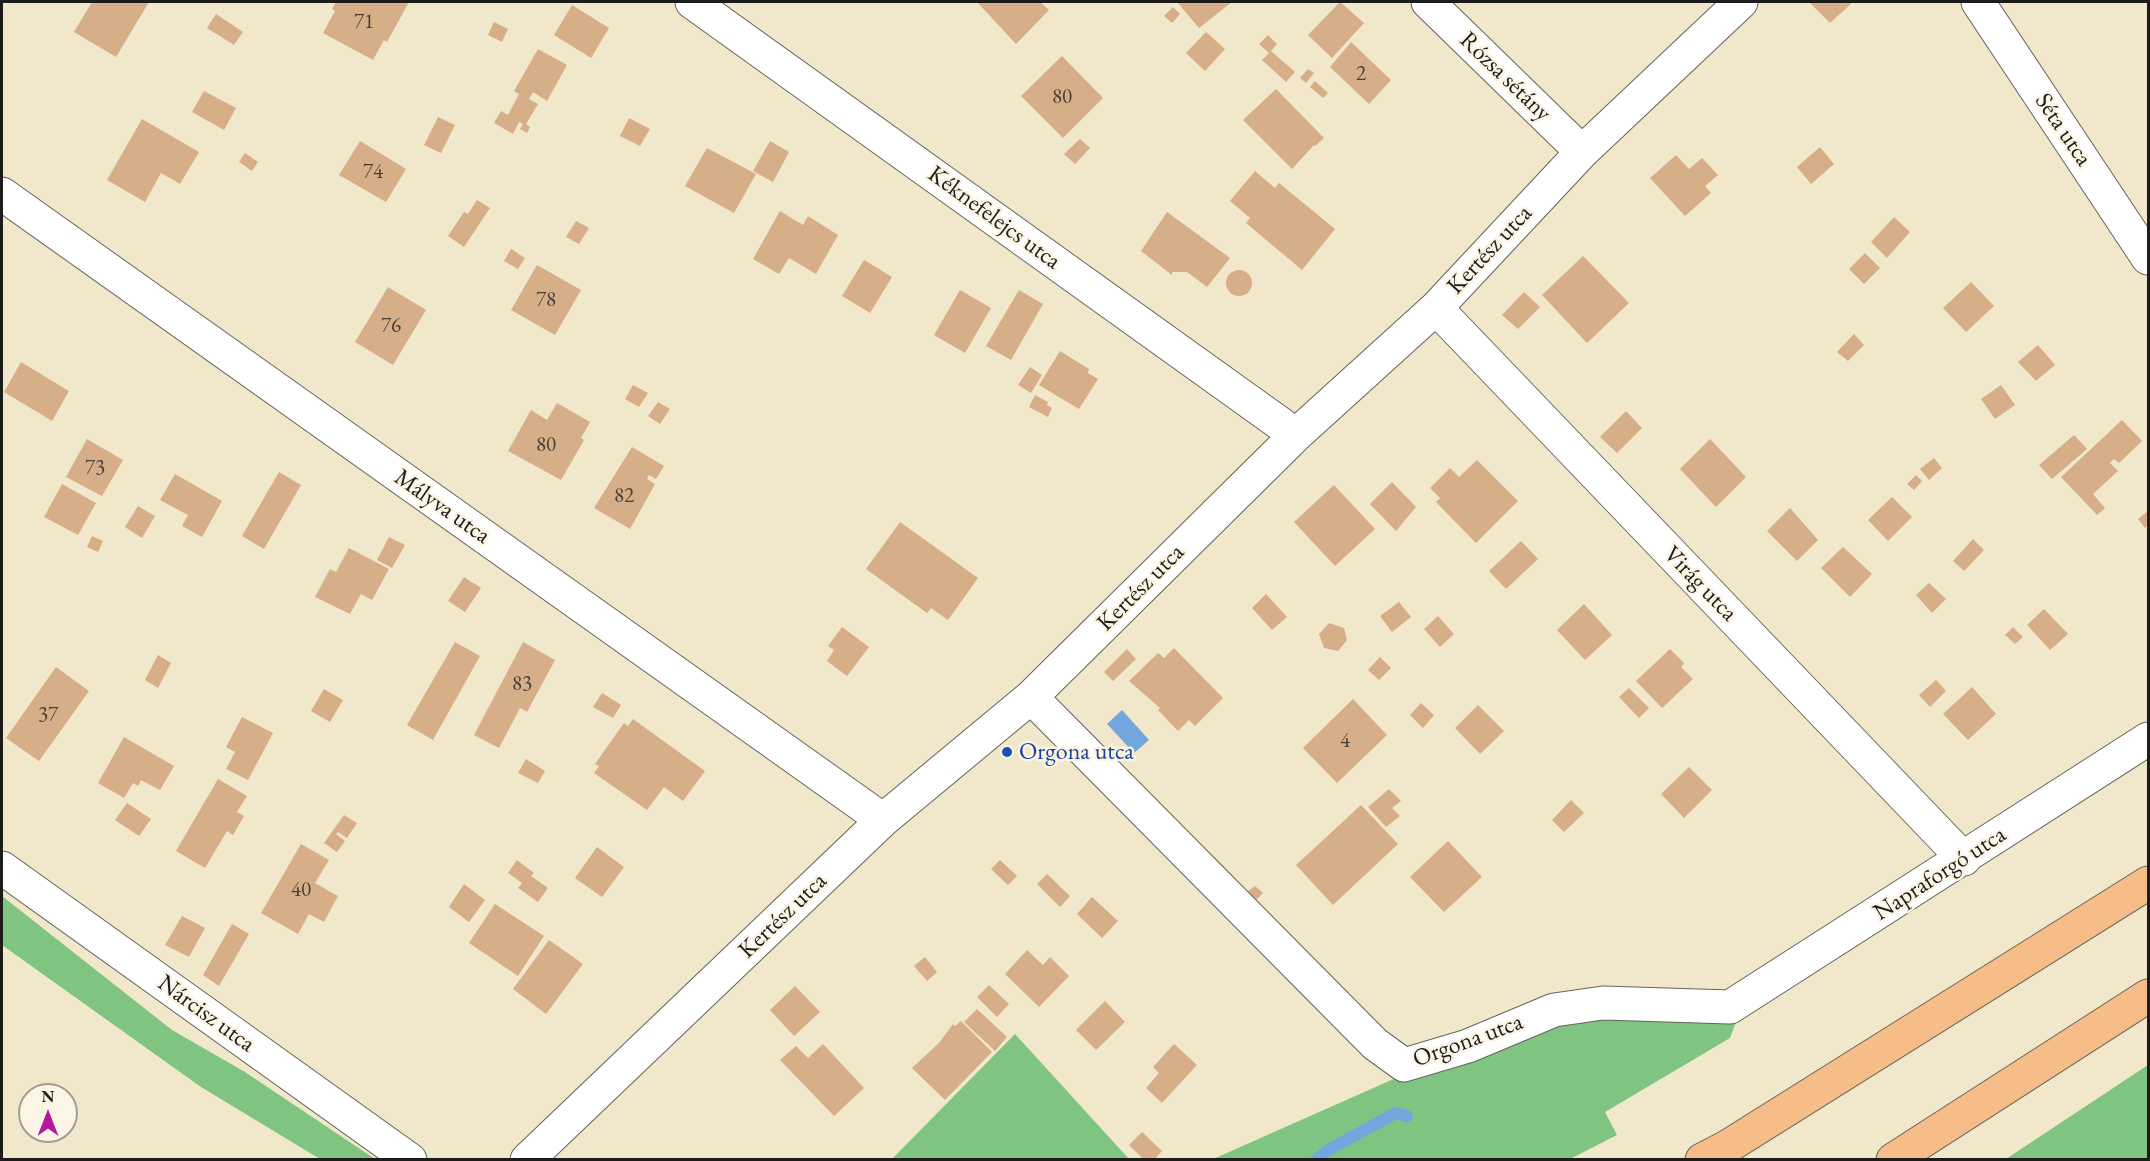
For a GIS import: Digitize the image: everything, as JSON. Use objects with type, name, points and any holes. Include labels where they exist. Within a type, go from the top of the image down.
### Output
[{"type":"highway","points":[[1702,1160],[1727,1147],[2148,883]]},
{"type":"highway","points":[[1893,1160],[2148,996]]},
{"type":"street","name":"Kéknefelejcs utca","points":[[693,2],[1296,435]]},
{"type":"street","name":"Rózsa sétány","points":[[1428,2],[1582,152]]},
{"type":"street","name":"Kertész utca","points":[[526,1160],[883,820],[1031,697],[1296,435],[1436,308],[1582,152],[1741,2]]},
{"type":"street","name":"Séta utca","points":[[1978,2],[2148,258]]},
{"type":"street","name":"Mályva utca","points":[[2,194],[883,820]]},
{"type":"street","name":"Virág utca","points":[[1436,308],[1965,859]]},
{"type":"street","name":"Orgona utca","points":[[1031,697],[1375,1044],[1404,1065],[1468,1046],[1554,1010],[1603,1003],[1730,1007]]},
{"type":"street","name":"Napraforgó utca","points":[[1730,1007],[1965,859],[2148,739]]},
{"type":"street","name":"Nárcisz utca","points":[[2,868],[410,1160]]},
{"type":"green space","points":[[2,896],[172,1030],[245,1072],[375,1159],[320,1159],[201,1087],[2,945]]},
{"type":"green space","points":[[1607,1010],[1711,1022],[1736,1022],[1730,1038],[1605,1112],[1617,1135],[1570,1159],[1211,1160],[1468,1046]]},
{"type":"green space","points":[[1015,1034],[1129,1159],[892,1159]]},
{"type":"green space","points":[[2148,1065],[2148,1159],[2006,1159]]},
{"type":"water","points":[[1122,710],[1149,740],[1134,753],[1107,724]]},
{"type":"building","points":[[92,2],[149,2],[116,57],[74,32]]},
{"type":"building","points":[[336,2],[409,2],[387,42],[384,40],[373,60],[323,33],[335,11],[332,9]]},
{"type":"building","points":[[977,2],[1040,2],[1049,10],[1016,44]]},
{"type":"building","points":[[1177,2],[1232,2],[1199,28]]},
{"type":"building","points":[[1340,2],[1364,23],[1332,58],[1308,35]]},
{"type":"building","points":[[1809,2],[1853,2],[1830,23]]},
{"type":"building","points":[[572,5],[609,28],[591,58],[554,35]]},
{"type":"building","points":[[1173,7],[1180,14],[1172,23],[1164,16]]},
{"type":"building","points":[[216,14],[243,32],[234,45],[207,28]]},
{"type":"building","points":[[494,22],[508,29],[502,42],[488,35]]},
{"type":"building","points":[[1206,32],[1225,49],[1205,71],[1186,53]]},
{"type":"building","points":[[1268,35],[1277,44],[1271,51],[1295,72],[1286,82],[1262,60],[1269,53],[1259,44]]},
{"type":"building","points":[[1351,42],[1391,80],[1369,104],[1330,67]]},
{"type":"building","points":[[538,49],[567,65],[547,101],[533,92],[529,99],[538,104],[526,124],[530,127],[527,133],[520,129],[523,124],[519,122],[513,134],[494,123],[501,111],[508,115],[519,94],[514,91]]},
{"type":"building","points":[[1062,56],[1103,98],[1063,138],[1021,96]]},
{"type":"building","points":[[1308,69],[1314,73],[1306,83],[1300,78]]},
{"type":"building","points":[[1315,81],[1328,93],[1323,98],[1310,87]]},
{"type":"building","points":[[1276,89],[1324,138],[1314,145],[1292,169],[1243,120]]},
{"type":"building","points":[[204,91],[236,108],[224,130],[192,112]]},
{"type":"building","points":[[438,117],[455,125],[441,153],[424,145]]},
{"type":"building","points":[[629,118],[650,129],[640,146],[620,136]]},
{"type":"building","points":[[142,119],[199,152],[180,184],[161,173],[145,202],[107,180]]},
{"type":"building","points":[[1080,139],[1090,148],[1075,164],[1064,154]]},
{"type":"building","points":[[360,141],[406,169],[386,202],[339,175]]},
{"type":"building","points":[[770,141],[789,152],[773,182],[753,171]]},
{"type":"building","points":[[1820,147],[1834,164],[1811,184],[1797,167]]},
{"type":"building","points":[[707,148],[756,174],[734,213],[685,186]]},
{"type":"building","points":[[245,153],[258,162],[252,171],[239,162]]},
{"type":"building","points":[[1676,155],[1689,169],[1702,158],[1718,175],[1705,186],[1711,193],[1685,216],[1650,178]]},
{"type":"building","points":[[1255,171],[1275,188],[1279,183],[1335,229],[1302,270],[1246,223],[1250,218],[1230,201]]},
{"type":"building","points":[[477,200],[490,208],[464,247],[448,236],[464,212],[468,214]]},
{"type":"building","points":[[780,211],[803,225],[808,216],[838,235],[816,274],[789,258],[779,274],[753,259]]},
{"type":"building","points":[[1167,212],[1230,258],[1207,287],[1187,272],[1172,272],[1172,275],[1141,251]]},
{"type":"building","points":[[1894,217],[1910,232],[1887,258],[1871,242]]},
{"type":"building","points":[[576,221],[589,228],[579,244],[566,237]]},
{"type":"building","points":[[511,249],[525,258],[518,269],[504,261]]},
{"type":"building","points":[[1865,253],[1880,268],[1864,284],[1849,269]]},
{"type":"building","points":[[1583,256],[1629,303],[1587,343],[1542,295]]},
{"type":"building","points":[[864,260],[892,277],[870,313],[842,296]]},
{"type":"building","points":[[537,265],[581,290],[555,335],[511,310]]},
{"type":"building","points":[[1239,270],[1248,274],[1252,283],[1248,292],[1239,296],[1230,292],[1226,283],[1230,274]]},
{"type":"building","points":[[1971,282],[1994,306],[1966,332],[1943,308]]},
{"type":"building","points":[[388,287],[426,310],[393,365],[355,342]]},
{"type":"building","points":[[960,290],[991,308],[965,353],[934,335]]},
{"type":"building","points":[[1019,290],[1043,304],[1011,360],[986,346]]},
{"type":"building","points":[[1524,292],[1540,307],[1518,329],[1502,315]]},
{"type":"building","points":[[1854,334],[1864,345],[1848,361],[1837,352]]},
{"type":"building","points":[[2038,345],[2055,365],[2036,381],[2018,362]]},
{"type":"building","points":[[1060,351],[1089,369],[1088,373],[1098,379],[1079,409],[1039,385]]},
{"type":"building","points":[[21,362],[69,391],[52,421],[4,392]]},
{"type":"building","points":[[1030,367],[1042,375],[1031,393],[1018,385]]},
{"type":"building","points":[[633,385],[648,393],[639,407],[625,399]]},
{"type":"building","points":[[2001,385],[2015,405],[1995,419],[1981,399]]},
{"type":"building","points":[[1035,395],[1048,402],[1047,405],[1052,408],[1048,417],[1029,407]]},
{"type":"building","points":[[658,402],[670,409],[660,424],[648,416]]},
{"type":"building","points":[[557,403],[590,422],[581,438],[584,440],[561,480],[508,451],[531,410],[547,420]]},
{"type":"building","points":[[1626,411],[1642,428],[1617,453],[1600,437]]},
{"type":"building","points":[[2122,420],[2142,441],[2119,463],[2114,459],[2110,463],[2118,471],[2093,494],[2105,508],[2097,515],[2061,477]]},
{"type":"building","points":[[2074,435],[2087,449],[2052,479],[2039,465]]},
{"type":"building","points":[[87,439],[123,460],[102,496],[66,477]]},
{"type":"building","points":[[1710,439],[1746,477],[1716,507],[1680,469]]},
{"type":"building","points":[[632,447],[664,466],[656,479],[649,475],[647,479],[655,484],[630,529],[594,508]]},
{"type":"building","points":[[1934,458],[1942,468],[1929,480],[1920,469]]},
{"type":"building","points":[[1477,460],[1518,501],[1476,543],[1436,502],[1440,498],[1430,488],[1450,468],[1459,477]]},
{"type":"building","points":[[279,472],[301,485],[264,549],[242,536]]},
{"type":"building","points":[[175,474],[222,501],[202,537],[182,526],[188,515],[160,500]]},
{"type":"building","points":[[1916,475],[1922,481],[1914,490],[1907,484]]},
{"type":"building","points":[[1392,482],[1416,507],[1396,531],[1370,504]]},
{"type":"building","points":[[62,484],[96,503],[78,535],[44,517]]},
{"type":"building","points":[[1334,485],[1375,529],[1335,566],[1294,522]]},
{"type":"building","points":[[1892,497],[1912,517],[1888,541],[1868,520]]},
{"type":"building","points":[[138,506],[155,516],[142,538],[125,527]]},
{"type":"building","points":[[1790,508],[1818,540],[1797,561],[1767,531]]},
{"type":"building","points":[[2148,511],[2148,525],[2145,528],[2138,519]]},
{"type":"building","points":[[900,522],[978,578],[948,620],[931,608],[927,613],[866,569]]},
{"type":"building","points":[[92,536],[103,541],[98,552],[87,547]]},
{"type":"building","points":[[389,537],[405,545],[392,568],[377,560]]},
{"type":"building","points":[[1973,539],[1984,550],[1964,571],[1953,561]]},
{"type":"building","points":[[1521,541],[1538,559],[1506,589],[1489,571]]},
{"type":"building","points":[[1843,547],[1872,574],[1850,597],[1821,568]]},
{"type":"building","points":[[349,548],[389,569],[372,600],[361,594],[350,614],[315,597],[330,569],[336,572]]},
{"type":"building","points":[[464,577],[481,588],[465,612],[448,601]]},
{"type":"building","points":[[1929,583],[1946,599],[1932,613],[1916,595]]},
{"type":"building","points":[[1266,594],[1287,617],[1272,630],[1252,608]]},
{"type":"building","points":[[1399,602],[1411,617],[1392,632],[1380,616]]},
{"type":"building","points":[[1584,604],[1612,635],[1585,660],[1557,630]]},
{"type":"building","points":[[2044,609],[2068,634],[2050,650],[2027,625]]},
{"type":"building","points":[[1438,616],[1454,634],[1440,647],[1424,629]]},
{"type":"building","points":[[1329,623],[1344,628],[1347,640],[1338,651],[1324,648],[1319,634]]},
{"type":"building","points":[[842,627],[869,647],[847,676],[827,661],[834,650],[828,646]]},
{"type":"building","points":[[2013,627],[2023,637],[2015,644],[2005,635]]},
{"type":"building","points":[[455,642],[480,656],[433,740],[407,725]]},
{"type":"building","points":[[523,642],[555,660],[527,712],[520,708],[499,748],[474,735]]},
{"type":"building","points":[[1174,648],[1223,698],[1195,726],[1189,720],[1178,731],[1158,710],[1160,708],[1129,681],[1158,653],[1164,658]]},
{"type":"building","points":[[1127,649],[1136,659],[1113,681],[1104,672]]},
{"type":"building","points":[[1670,649],[1684,663],[1681,667],[1693,679],[1662,708],[1636,681]]},
{"type":"building","points":[[158,655],[171,663],[158,688],[145,680]]},
{"type":"building","points":[[1380,657],[1391,668],[1379,680],[1368,670]]},
{"type":"building","points":[[56,667],[89,691],[39,761],[6,738]]},
{"type":"building","points":[[1936,680],[1946,691],[1930,707],[1919,695]]},
{"type":"building","points":[[1972,687],[1996,714],[1968,740],[1943,714]]},
{"type":"building","points":[[1629,688],[1649,708],[1639,718],[1619,697]]},
{"type":"building","points":[[324,689],[343,700],[330,722],[311,711]]},
{"type":"building","points":[[602,693],[621,705],[613,718],[593,707]]},
{"type":"building","points":[[1353,699],[1387,735],[1337,783],[1303,748]]},
{"type":"building","points":[[1421,703],[1434,715],[1423,728],[1410,715]]},
{"type":"building","points":[[1478,705],[1504,731],[1480,754],[1455,728]]},
{"type":"building","points":[[242,717],[273,733],[248,780],[226,769],[235,752],[226,747]]},
{"type":"building","points":[[633,719],[705,771],[683,801],[664,787],[647,810],[594,773],[599,766],[595,764],[624,723],[628,726]]},
{"type":"building","points":[[124,737],[174,766],[160,790],[141,780],[138,786],[133,783],[124,798],[98,783]]},
{"type":"building","points":[[526,759],[545,771],[538,783],[518,773]]},
{"type":"building","points":[[1689,767],[1712,790],[1684,818],[1661,794]]},
{"type":"building","points":[[218,779],[247,796],[237,812],[244,816],[233,835],[227,831],[205,868],[176,851]]},
{"type":"building","points":[[1389,789],[1401,801],[1392,808],[1400,816],[1386,827],[1368,807]]},
{"type":"building","points":[[1571,800],[1584,813],[1564,832],[1552,820]]},
{"type":"building","points":[[127,803],[151,819],[139,836],[115,820]]},
{"type":"building","points":[[1361,805],[1398,844],[1333,905],[1296,865]]},
{"type":"building","points":[[344,815],[357,823],[347,838],[338,832],[336,834],[345,841],[337,852],[324,843]]},
{"type":"building","points":[[1448,841],[1482,877],[1444,912],[1410,877]]},
{"type":"building","points":[[301,844],[329,860],[315,883],[338,896],[324,922],[309,914],[298,934],[261,913]]},
{"type":"building","points":[[597,847],[624,867],[602,897],[575,878]]},
{"type":"building","points":[[517,860],[534,873],[531,876],[548,888],[538,902],[518,888],[522,883],[508,873]]},
{"type":"building","points":[[1000,860],[1017,876],[1008,885],[991,869]]},
{"type":"building","points":[[1047,874],[1070,896],[1060,907],[1037,884]]},
{"type":"building","points":[[464,884],[485,900],[469,922],[449,907]]},
{"type":"building","points":[[1255,886],[1263,893],[1255,901],[1247,892]]},
{"type":"building","points":[[1092,897],[1118,921],[1102,938],[1077,914]]},
{"type":"building","points":[[495,904],[544,936],[518,976],[469,943]]},
{"type":"building","points":[[182,916],[205,928],[189,957],[165,945]]},
{"type":"building","points":[[232,924],[249,934],[219,986],[203,975]]},
{"type":"building","points":[[549,940],[583,964],[546,1014],[513,989]]},
{"type":"building","points":[[1027,950],[1043,965],[1050,957],[1069,976],[1039,1007],[1005,974]]},
{"type":"building","points":[[925,957],[937,972],[927,981],[914,966]]},
{"type":"building","points":[[989,985],[1009,1004],[997,1017],[977,997]]},
{"type":"building","points":[[795,986],[820,1012],[794,1036],[770,1010]]},
{"type":"building","points":[[1105,1001],[1125,1022],[1096,1050],[1076,1030]]},
{"type":"building","points":[[977,1009],[1007,1037],[995,1051],[964,1022]]},
{"type":"building","points":[[961,1021],[992,1052],[945,1100],[912,1068],[939,1043],[953,1024],[955,1026]]},
{"type":"building","points":[[823,1044],[864,1088],[834,1116],[780,1060],[796,1046],[808,1058]]},
{"type":"building","points":[[1174,1044],[1197,1065],[1162,1103],[1146,1088],[1159,1073],[1153,1067]]},
{"type":"building","points":[[1142,1132],[1162,1151],[1154,1160],[1144,1160],[1129,1145]]},
{"type":"waterway","points":[[1316,1160],[1328,1150],[1396,1113],[1407,1116]]},
{"type":"place","name":"Orgona utca","points":[[1007,752]]}]
